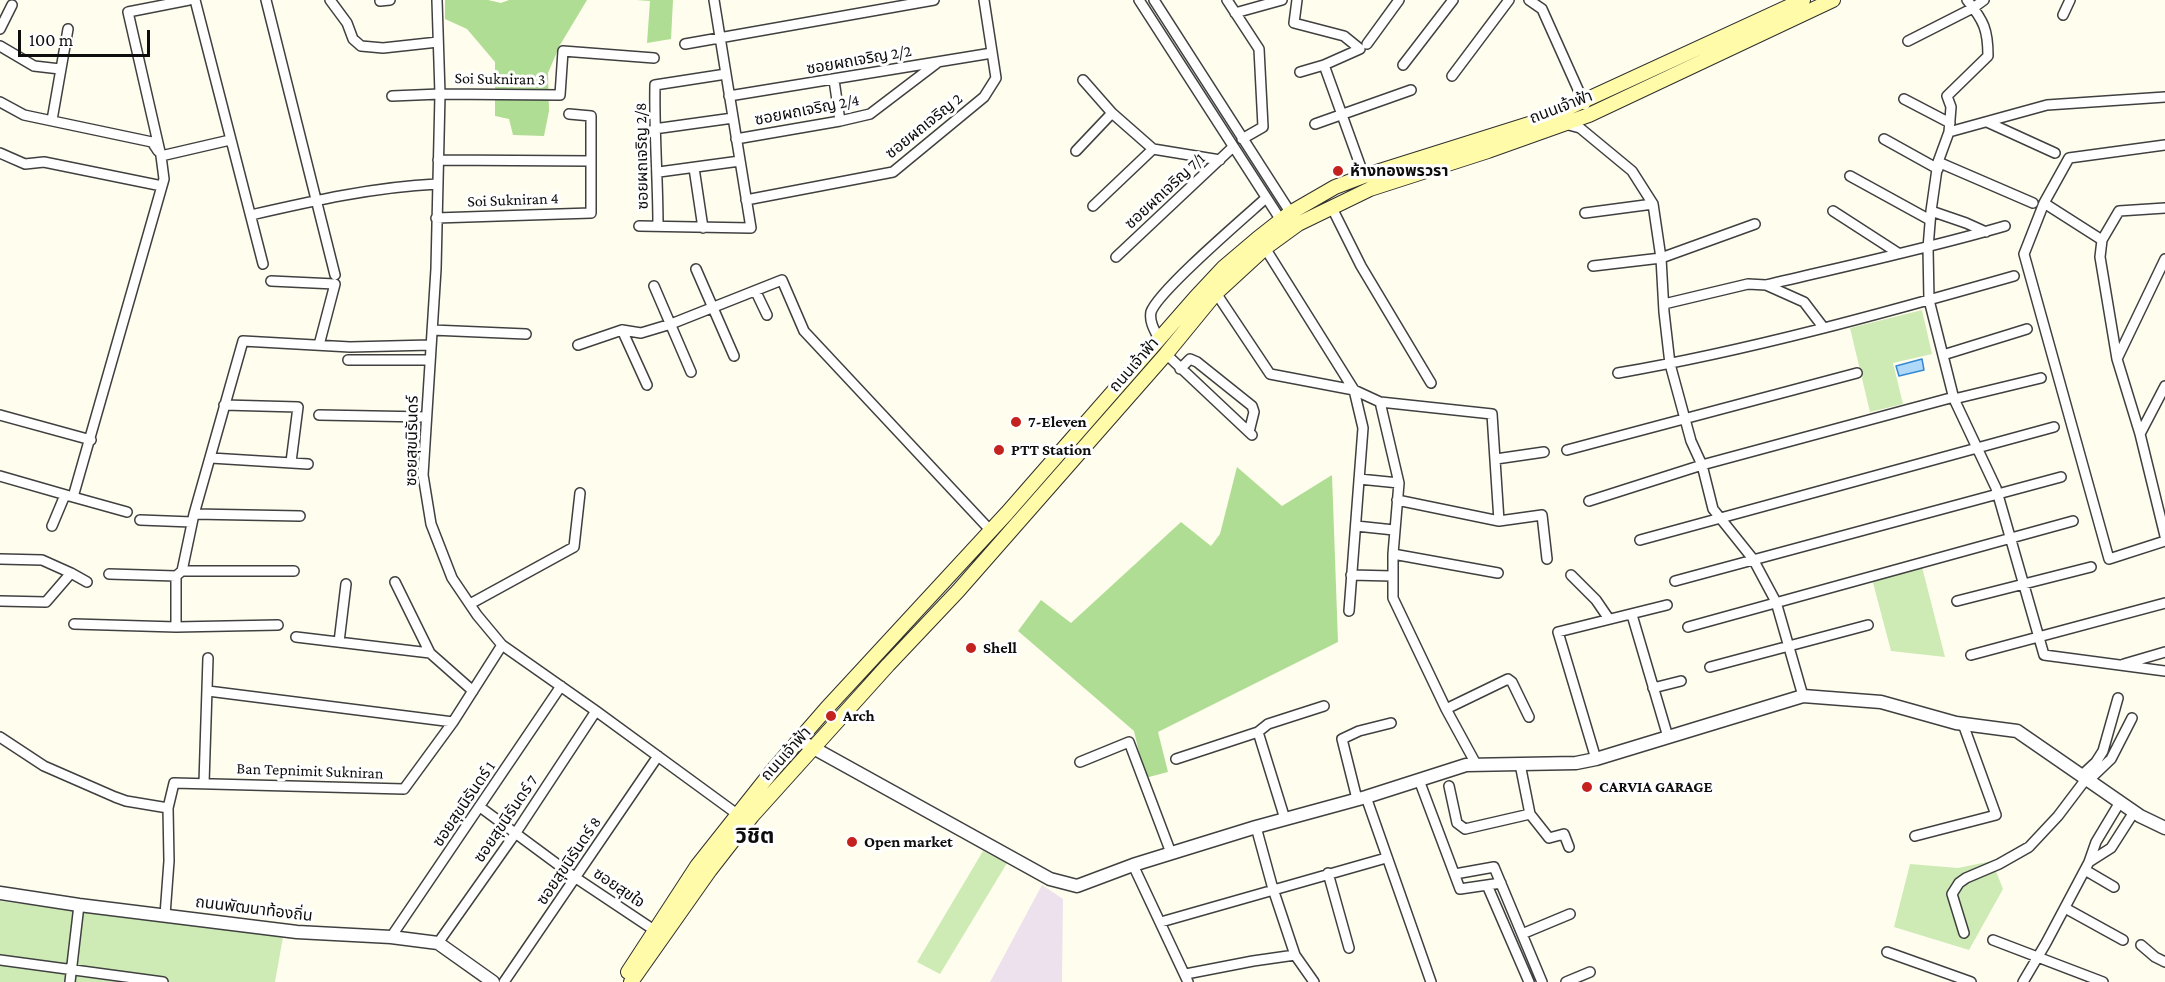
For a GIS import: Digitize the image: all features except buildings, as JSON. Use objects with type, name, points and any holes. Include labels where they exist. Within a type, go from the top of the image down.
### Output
[{"type":"main road","name":"ถนนเจ้าฟ้า","points":[[622,982],[697,866],[799,740],[991,531],[1224,267],[1335,187],[1542,120],[1803,0]]},
{"type":"main road","name":"ถนนเจ้าฟ้า","points":[[631,982],[745,825],[888,665],[958,591],[1166,354],[1216,293],[1265,248],[1289,222],[1332,208],[1371,189],[1589,115],[1833,0]]},
{"type":"street","points":[[52,526],[69,496],[91,440],[164,179],[161,156],[128,12],[189,0]]},
{"type":"street","points":[[195,0],[263,264]]},
{"type":"street","points":[[266,0],[334,275]]},
{"type":"street","points":[[330,0],[347,23],[353,39],[361,46],[383,48],[438,42]]},
{"type":"street","points":[[380,1],[390,0]]},
{"type":"street","name":"ซอยสุขนิรันดร์","points":[[437,0],[440,94],[436,269],[423,475],[431,524],[452,578],[502,645],[737,814]]},
{"type":"street","points":[[639,226],[751,228],[714,0]]},
{"type":"street","points":[[685,44],[904,2],[934,0]]},
{"type":"street","name":"ซอยผถเจริญ 2","points":[[746,200],[893,172],[984,97],[996,78],[984,0]]},
{"type":"street","points":[[1139,0],[1266,198],[1289,222]]},
{"type":"street","points":[[1154,0],[1242,138],[1289,222]]},
{"type":"street","points":[[1227,0],[1259,49],[1263,127],[1242,138]]},
{"type":"street","points":[[1235,13],[1282,0]]},
{"type":"street","points":[[1298,0],[1294,23],[1344,36],[1360,49],[1324,65],[1300,72]]},
{"type":"street","points":[[1367,45],[1399,0]]},
{"type":"street","points":[[1403,65],[1453,0]]},
{"type":"street","points":[[1452,76],[1509,0]]},
{"type":"street","points":[[1529,0],[1542,9],[1589,115]]},
{"type":"street","points":[[1908,41],[1970,4],[1984,0]]},
{"type":"street","points":[[2063,15],[2070,0]]},
{"type":"street","points":[[0,29],[12,4]]},
{"type":"street","points":[[1970,4],[1981,19],[1988,36],[1988,57],[1947,96],[1951,107],[1949,128],[1938,166],[1930,216],[1928,248],[1929,300],[1954,398],[1998,493],[2041,637],[2044,655],[2165,671]]},
{"type":"street","points":[[52,120],[68,29]]},
{"type":"street","points":[[0,46],[34,66],[60,69]]},
{"type":"street","name":"Soi Sukniran 3","points":[[392,96],[560,95],[563,51],[654,58]]},
{"type":"street","name":"ซอยผถเจริญ 2/2","points":[[729,96],[992,52]]},
{"type":"street","name":"ซอยผถเจริญ 2/4","points":[[736,139],[870,114],[939,62]]},
{"type":"street","points":[[1324,65],[1364,176]]},
{"type":"street","name":"ซอยผถเจริญ 2/8","points":[[658,226],[658,172],[654,129],[655,86],[726,74]]},
{"type":"street","points":[[834,80],[840,121]]},
{"type":"street","points":[[1083,80],[1112,113],[1153,149],[1220,160]]},
{"type":"street","points":[[1315,124],[1412,90]]},
{"type":"street","points":[[1904,99],[1949,128],[1987,122],[2047,105],[2165,97]]},
{"type":"street","points":[[0,102],[24,115],[152,142],[161,156]]},
{"type":"street","points":[[1076,151],[1112,113]]},
{"type":"street","points":[[438,160],[591,161],[591,116],[569,114]]},
{"type":"street","points":[[654,129],[733,118]]},
{"type":"street","points":[[1987,122],[2055,153]]},
{"type":"street","points":[[1565,124],[1580,128],[1632,171],[1653,204],[1661,258],[1670,364],[1691,441],[1701,465],[1713,509],[1753,559],[1776,602],[1803,696]]},
{"type":"street","points":[[1884,139],[1938,166],[2033,203]]},
{"type":"street","points":[[161,156],[230,140]]},
{"type":"street","points":[[2165,145],[2069,158],[2044,203],[2024,254],[2109,559],[2165,539],[2140,434],[2118,359],[2100,257],[2102,240],[2119,212],[2165,208]]},
{"type":"street","name":"ซอยผถเจริญ 7/1","points":[[1116,257],[1233,147]]},
{"type":"street","points":[[1093,206],[1153,149]]},
{"type":"street","points":[[0,153],[25,164],[44,162],[162,186]]},
{"type":"street","name":"Soi Sukniran 4","points":[[436,218],[591,213],[591,161]]},
{"type":"street","points":[[658,172],[740,161]]},
{"type":"street","points":[[693,168],[703,228]]},
{"type":"street","points":[[1850,176],[1930,216],[1966,223],[1986,232]]},
{"type":"street","points":[[251,215],[396,186],[437,184]]},
{"type":"street","points":[[1159,339],[1151,319],[1157,303],[1198,261],[1266,198]]},
{"type":"street","points":[[2044,203],[2102,240]]},
{"type":"street","points":[[1586,213],[1653,204]]},
{"type":"street","points":[[1332,208],[1361,266],[1431,383]]},
{"type":"street","points":[[1833,211],[1898,253]]},
{"type":"street","points":[[1593,266],[1661,258],[1755,224]]},
{"type":"street","points":[[1664,304],[1748,284],[1766,285],[1898,253],[1928,248],[2005,226]]},
{"type":"street","points":[[1265,248],[1354,390],[1363,428],[1349,611]]},
{"type":"street","points":[[2118,359],[2165,260]]},
{"type":"street","points":[[696,268],[734,356]]},
{"type":"street","points":[[1618,373],[1670,364],[1823,327],[2014,276]]},
{"type":"street","points":[[578,345],[622,330],[641,333],[671,324],[714,309],[782,280],[804,331],[991,531]]},
{"type":"street","points":[[271,281],[335,284],[319,345]]},
{"type":"street","points":[[1766,285],[1804,302],[1823,327]]},
{"type":"street","points":[[654,286],[691,372]]},
{"type":"street","points":[[756,292],[767,315]]},
{"type":"street","points":[[1216,293],[1270,374],[1354,390],[1380,402],[1492,414],[1499,521]]},
{"type":"street","points":[[1943,355],[2027,328]]},
{"type":"street","points":[[432,330],[526,334]]},
{"type":"street","points":[[622,330],[647,385]]},
{"type":"street","points":[[176,627],[179,574],[243,341],[350,347],[431,345]]},
{"type":"street","points":[[1166,354],[1180,369],[1250,434],[1254,412],[1252,406],[1197,362],[1190,359],[1180,369]]},
{"type":"street","points":[[348,360],[429,360]]},
{"type":"street","points":[[1567,450],[1857,373]]},
{"type":"street","points":[[1589,501],[1701,465],[1954,398],[2041,378]]},
{"type":"street","points":[[2140,434],[2165,386]]},
{"type":"street","points":[[1380,402],[1399,483],[1394,530],[1393,598],[1446,710],[1476,764]]},
{"type":"street","points":[[224,405],[298,407],[291,462]]},
{"type":"street","points":[[0,415],[91,440]]},
{"type":"street","points":[[319,415],[426,417]]},
{"type":"street","points":[[1640,540],[2054,427]]},
{"type":"street","points":[[1496,459],[1544,452]]},
{"type":"street","points":[[211,458],[308,464]]},
{"type":"street","points":[[0,476],[127,512]]},
{"type":"street","points":[[1676,580],[2061,477]]},
{"type":"street","points":[[1359,479],[1399,483]]},
{"type":"street","points":[[470,604],[574,547],[580,493]]},
{"type":"street","points":[[1397,501],[1499,521],[1542,515],[1547,558]]},
{"type":"street","points":[[140,520],[300,516]]},
{"type":"street","points":[[1688,627],[2073,521]]},
{"type":"street","points":[[1356,526],[1394,530]]},
{"type":"street","points":[[1393,554],[1498,573]]},
{"type":"street","points":[[0,559],[42,560],[87,582]]},
{"type":"street","points":[[1957,601],[2091,567]]},
{"type":"street","points":[[109,574],[294,571]]},
{"type":"street","points":[[0,601],[46,602],[71,573]]},
{"type":"street","points":[[1351,575],[1392,576]]},
{"type":"street","points":[[1571,575],[1596,600],[1609,620]]},
{"type":"street","points":[[395,582],[430,653],[472,691]]},
{"type":"street","points":[[339,642],[346,584]]},
{"type":"street","points":[[1971,655],[2165,603]]},
{"type":"street","points":[[1596,759],[1558,632],[1667,605]]},
{"type":"street","points":[[1632,615],[1668,737]]},
{"type":"street","points":[[74,624],[176,627],[278,625]]},
{"type":"street","points":[[1710,667],[1868,625]]},
{"type":"street","points":[[296,637],[430,653]]},
{"type":"street","name":"Ban Tepnimit Sukniran","points":[[168,808],[174,783],[404,789],[453,722],[502,645]]},
{"type":"street","points":[[2121,665],[2165,652]]},
{"type":"street","points":[[204,783],[208,658]]},
{"type":"street","points":[[1446,710],[1508,679],[1512,682],[1529,717]]},
{"type":"street","points":[[1653,688],[1681,681]]},
{"type":"street","name":"ซอยสุขนิรันดร์ 1","points":[[391,937],[561,686]]},
{"type":"street","points":[[208,691],[453,722]]},
{"type":"street","points":[[799,740],[1050,879],[1077,886],[1133,865],[1466,765],[1576,763],[1596,759],[1803,696],[1881,702],[1963,724],[2017,731],[2134,812],[2165,828]]},
{"type":"street","points":[[1964,933],[1952,894],[1959,883],[2029,847],[2058,816],[2103,751],[2118,698]]},
{"type":"street","points":[[1176,759],[1258,732],[1268,724],[1324,706]]},
{"type":"street","name":"ซอยสุขนิรันดร์ 7","points":[[438,943],[515,834],[596,711]]},
{"type":"street","points":[[2085,778],[2111,759],[2132,718]]},
{"type":"street","points":[[1391,723],[1359,731],[1342,739],[1431,982]]},
{"type":"street","points":[[1915,836],[1996,815],[1963,724]]},
{"type":"street","points":[[1258,732],[1285,819]]},
{"type":"street","points":[[0,737],[44,766],[115,797],[168,808],[169,861],[165,915]]},
{"type":"street","points":[[1080,762],[1129,742],[1172,853]]},
{"type":"street","name":"ซอยสุขนิรันดร์ 8","points":[[504,982],[658,756]]},
{"type":"street","points":[[1520,764],[1530,814],[1549,838],[1564,834],[1569,847]]},
{"type":"street","points":[[1419,780],[1460,889],[1501,883]]},
{"type":"street","points":[[1449,786],[1457,824],[1465,829],[1530,814]]},
{"type":"street","points":[[2023,982],[2087,866],[2096,842],[2120,802]]},
{"type":"street","name":"ซอยสุขใจ","points":[[480,807],[576,878],[654,930]]},
{"type":"street","points":[[2087,866],[2111,848],[2134,812]]},
{"type":"street","points":[[1256,827],[1273,889],[1295,955],[1314,982]]},
{"type":"street","points":[[1161,922],[1386,858]]},
{"type":"street","points":[[1133,865],[1187,978],[1253,961],[1295,955]]},
{"type":"street","points":[[2087,866],[2114,887]]},
{"type":"street","points":[[1455,874],[1494,867],[1542,982]]},
{"type":"street","points":[[1328,873],[1349,948]]},
{"type":"street","points":[[1487,885],[1529,982]]},
{"type":"street","name":"ถนนพัฒนาท้องถิ่น","points":[[0,894],[297,932],[391,937],[438,943],[493,982]]},
{"type":"street","points":[[70,982],[79,905]]},
{"type":"street","points":[[2065,908],[2123,940]]},
{"type":"street","points":[[1522,934],[1570,914]]},
{"type":"street","points":[[1993,940],[2103,982]]},
{"type":"street","points":[[2141,945],[2165,962]]},
{"type":"street","points":[[1887,952],[1971,982]]},
{"type":"street","points":[[0,960],[163,982]]},
{"type":"street","points":[[1566,982],[1590,972]]},
{"type":"shaded area","points":[[1042,885],[1063,899],[1062,982],[990,982]]},
{"type":"green space","points":[[445,0],[488,0],[501,3],[509,0],[587,0],[560,45],[548,73],[549,111],[544,136],[513,135],[509,119],[495,116],[495,62],[467,29],[445,19]]},
{"type":"green space","points":[[636,0],[673,0],[671,39],[647,43],[650,1]]},
{"type":"green space","points":[[1922,310],[1932,354],[1893,363],[1903,404],[1870,412],[1850,328]]},
{"type":"green space","points":[[1237,467],[1282,506],[1332,475],[1338,642],[1158,732],[1168,772],[1145,778],[1134,731],[1018,631],[1041,600],[1071,623],[1181,522],[1211,546],[1220,534]]},
{"type":"green space","points":[[1922,567],[1945,657],[1891,651],[1872,579]]},
{"type":"green space","points":[[983,851],[1007,863],[940,974],[917,962]]},
{"type":"green space","points":[[1992,861],[2003,889],[1969,950],[1894,927],[1910,864],[1958,868]]},
{"type":"green space","points":[[0,901],[283,937],[275,982],[0,982]]},
{"type":"water","points":[[1922,359],[1924,370],[1899,376],[1896,366]]},
{"type":"place","name":"ห้างทองพรวรา","points":[[1338,171]]},
{"type":"place","name":"7-Eleven","points":[[1016,422]]},
{"type":"place","name":"PTT Station","points":[[999,450]]},
{"type":"place","name":"Shell","points":[[971,648]]},
{"type":"place","name":"Arch","points":[[831,716]]},
{"type":"place","name":"CARVIA GARAGE","points":[[1587,787]]},
{"type":"place","name":"Open market","points":[[852,842]]},
{"type":"district","name":"วิชิต","points":[[755,836]]}]
